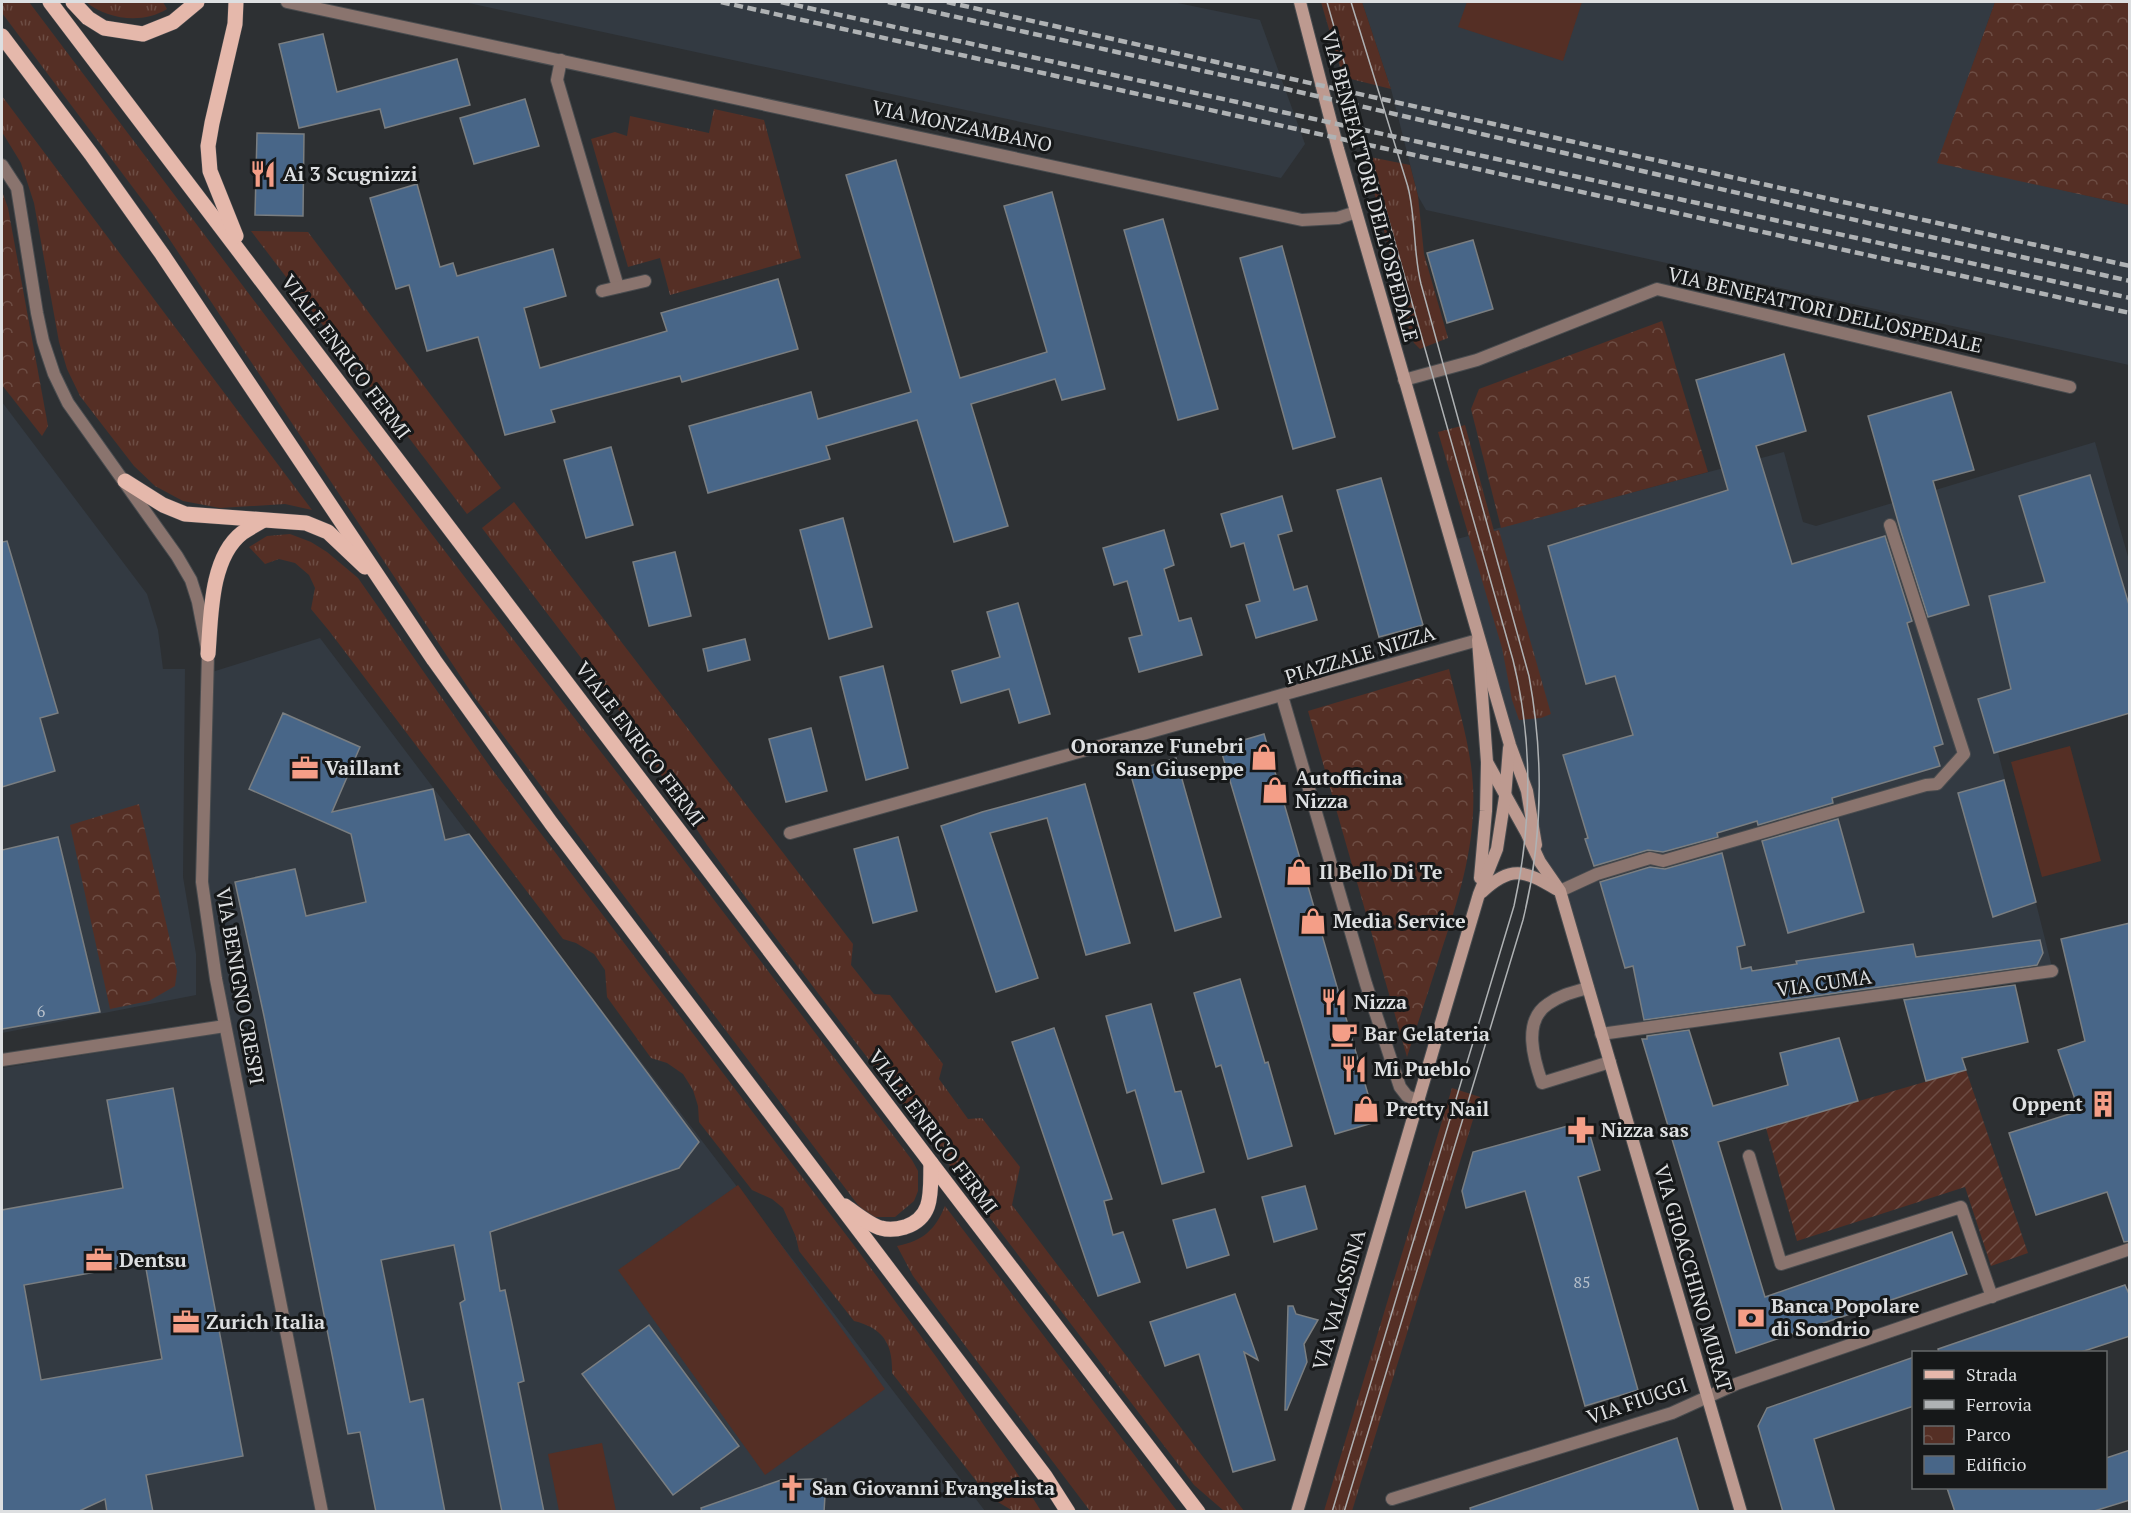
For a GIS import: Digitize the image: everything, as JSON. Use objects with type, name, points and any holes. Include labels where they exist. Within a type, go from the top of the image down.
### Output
[{"type":"main road","name":"VIALE ENRICO FERMI","points":[[50,2],[1198,1512]]},
{"type":"main road","points":[[73,2],[88,18],[105,28],[143,33],[173,22],[197,2]]},
{"type":"main road","points":[[236,2],[235,24],[208,146],[210,171],[245,258]]},
{"type":"main road","name":"VIA BENEFATTORI DELL'OSPEDALE","points":[[1300,2],[1356,212],[1478,640]]},
{"type":"main road","points":[[2,36],[91,154],[162,254],[382,584],[518,778],[1046,1476],[1068,1512]]},
{"type":"main road","points":[[125,481],[164,505],[185,514],[306,523],[328,532],[382,584]]},
{"type":"main road","points":[[208,654],[213,592],[220,567],[240,534],[262,521]]},
{"type":"main road","name":"VIA GIOACCHINO MURAT","points":[[1478,640],[1510,745],[1527,791],[1536,852]]},
{"type":"main road","name":"VIA GIOACCHINO MURAT","points":[[1478,640],[1486,762],[1540,862],[1560,891],[1741,1512]]},
{"type":"main road","name":"VIA GIOACCHINO MURAT","points":[[1505,797],[1510,745]]},
{"type":"main road","points":[[1479,894],[1485,832],[1486,762]]},
{"type":"main road","points":[[1419,1101],[1479,894],[1497,849],[1505,797]]},
{"type":"main road","points":[[1479,894],[1495,880],[1507,874],[1521,872],[1533,875],[1560,891]]},
{"type":"main road","name":"VIA VALASSINA","points":[[1297,1509],[1419,1101]]},
{"type":"main road","points":[[837,1201],[880,1228],[900,1229],[916,1223],[926,1212],[930,1195],[931,1163]]},
{"type":"street","name":"VIA MONZAMBANO","points":[[287,2],[1302,220],[1338,218],[1356,212]]},
{"type":"street","points":[[561,60],[557,80],[618,287]]},
{"type":"street","points":[[2,165],[17,188],[37,313],[54,374],[68,403],[125,481]]},
{"type":"street","points":[[602,291],[645,281]]},
{"type":"street","name":"VIA BENEFATTORI DELL'OSPEDALE","points":[[1404,380],[1477,360],[1657,289],[2070,387]]},
{"type":"street","name":"VIA BENIGNO CRESPI","points":[[125,481],[191,580],[198,602],[208,654],[201,882],[225,1026],[322,1512]]},
{"type":"street","points":[[1560,891],[1597,874],[1650,858],[1663,861],[1926,785],[1937,784],[1964,754],[1890,525]]},
{"type":"street","name":"PIAZZALE NIZZA","points":[[1419,1101],[1407,1096],[1400,1087],[1366,984],[1282,696],[1478,640]]},
{"type":"street","points":[[790,833],[1282,696]]},
{"type":"street","name":"VIA CUMA","points":[[1601,1034],[2052,970]]},
{"type":"street","points":[[1588,988],[1556,999],[1545,1006],[1536,1021],[1532,1040],[1534,1058],[1542,1083],[1610,1062]]},
{"type":"street","points":[[2,1060],[225,1026]]},
{"type":"street","points":[[1749,1156],[1781,1264],[1961,1208],[1992,1297]]},
{"type":"street","name":"VIA FIUGGI","points":[[1392,1498],[1672,1413],[1736,1384],[2130,1249]]},
{"type":"shaded area","points":[[464,2],[1173,2],[1260,20],[1305,144],[1281,178]]},
{"type":"shaded area","points":[[1362,2],[1995,2],[1938,162],[2129,205],[2129,365],[1426,210],[1418,196],[1391,89]]},
{"type":"shaded area","points":[[2,402],[147,594],[158,630],[163,669],[185,669],[183,877],[196,954],[196,995],[2,1033]]},
{"type":"shaded area","points":[[2095,442],[2129,560],[2129,713],[1998,752],[2052,967],[1597,1033],[1557,892],[1539,848],[1457,539],[1784,452],[1803,522],[1816,526]]},
{"type":"shaded area","points":[[320,638],[985,1511],[2,1512],[2,1068],[220,1033],[205,881],[212,672]]},
{"type":"green space","points":[[2,2],[29,2],[326,396],[912,1160],[918,1171],[918,1191],[914,1201],[895,1217],[871,1217],[858,1205],[475,698],[152,213],[2,13]]},
{"type":"green space","points":[[86,2],[163,2],[167,9],[147,17],[126,18],[105,13]]},
{"type":"green space","points":[[1321,2],[1362,2],[1391,89],[1343,77]]},
{"type":"green space","points":[[1467,2],[1582,2],[1563,61],[1458,27]]},
{"type":"green space","points":[[1995,2],[2129,2],[2129,205],[1937,163]]},
{"type":"green space","points":[[2,96],[312,510],[285,504],[220,508],[183,501],[155,486],[134,466],[80,396],[67,369],[59,342],[34,203],[21,163],[2,132]]},
{"type":"green space","points":[[714,109],[764,120],[801,258],[670,295],[660,258],[628,267],[591,139],[615,132],[627,136],[630,116],[709,133]]},
{"type":"green space","points":[[1365,156],[1410,165],[1418,196],[1424,254],[1448,338],[1420,349],[1414,343],[1410,333]]},
{"type":"green space","points":[[2,191],[8,208],[48,426],[42,436],[2,385]]},
{"type":"green space","points":[[251,231],[308,232],[501,488],[467,514]]},
{"type":"green space","points":[[1662,321],[1708,472],[1501,528],[1471,409],[1479,389]]},
{"type":"green space","points":[[1465,425],[1494,531],[1499,530],[1551,714],[1541,718],[1519,720],[1512,700],[1502,648],[1438,432]]},
{"type":"green space","points":[[514,502],[853,944],[851,965],[874,994],[890,995],[943,1064],[939,1079],[968,1119],[982,1118],[1020,1167],[1012,1205],[1244,1511],[1224,1511],[1194,1485],[707,845],[607,692],[482,528]]},
{"type":"green space","points":[[290,534],[311,542],[327,552],[358,578],[491,768],[937,1358],[1041,1511],[1013,1511],[988,1496],[892,1373],[891,1354],[884,1339],[872,1328],[854,1321],[799,1251],[796,1237],[783,1208],[772,1199],[752,1190],[699,1122],[698,1106],[693,1090],[683,1074],[667,1063],[651,1058],[607,997],[605,970],[594,954],[576,943],[563,939],[311,609],[315,588],[309,575],[295,563],[279,559],[265,564],[249,547],[267,536]]},
{"type":"green space","points":[[1449,669],[1470,757],[1473,786],[1472,829],[1460,891],[1407,1057],[1308,711]]},
{"type":"green space","points":[[2070,746],[2101,861],[2042,877],[2011,762]]},
{"type":"green space","points":[[139,804],[177,971],[175,986],[149,1001],[110,1009],[70,825]]},
{"type":"green space","points":[[1966,1070],[2028,1253],[1991,1266],[1965,1187],[1797,1241],[1766,1128]]},
{"type":"green space","points":[[1452,1088],[1480,1097],[1352,1511],[1324,1511]]},
{"type":"green space","points":[[738,1185],[885,1389],[765,1475],[618,1270]]},
{"type":"green space","points":[[945,1206],[1177,1511],[1090,1511],[913,1276],[897,1246],[914,1241],[927,1233],[937,1222]]},
{"type":"green space","points":[[602,1443],[616,1511],[559,1511],[548,1454]]},
{"type":"building","points":[[323,34],[337,92],[457,59],[470,105],[385,128],[380,109],[299,128],[279,44]]},
{"type":"building","points":[[525,99],[539,146],[474,164],[460,118]]},
{"type":"building","points":[[257,133],[304,134],[303,216],[255,215]]},
{"type":"building","points":[[896,160],[960,378],[1047,352],[1004,206],[1052,192],[1105,389],[1062,400],[1055,379],[971,404],[1008,526],[954,542],[917,420],[826,446],[830,459],[708,493],[689,426],[811,392],[818,419],[911,392],[846,175]]},
{"type":"building","points":[[417,184],[440,267],[453,263],[457,276],[553,249],[566,296],[524,308],[540,368],[667,331],[661,313],[778,279],[798,349],[682,382],[680,376],[551,410],[555,422],[505,435],[478,337],[427,351],[409,285],[396,289],[370,198]]},
{"type":"building","points":[[1163,219],[1218,409],[1178,420],[1124,230]]},
{"type":"building","points":[[1473,240],[1493,309],[1447,323],[1427,253]]},
{"type":"building","points":[[1282,246],[1335,437],[1293,449],[1240,258]]},
{"type":"building","points":[[1784,354],[1806,431],[1756,446],[1792,564],[1885,536],[1912,621],[1907,623],[1943,744],[1934,747],[1940,766],[1832,798],[1833,803],[1758,825],[1757,821],[1717,833],[1718,837],[1663,852],[1648,850],[1594,866],[1563,755],[1633,735],[1615,676],[1586,684],[1548,546],[1728,490],[1696,380]]},
{"type":"building","points":[[1951,392],[1974,470],[1933,481],[1969,605],[1928,617],[1868,416]]},
{"type":"building","points":[[611,447],[633,525],[586,538],[564,460]]},
{"type":"building","points":[[2090,475],[2130,608],[2130,713],[1994,753],[1978,699],[2011,689],[1989,596],[2045,582],[2019,496]]},
{"type":"building","points":[[1381,478],[1423,625],[1379,637],[1337,490]]},
{"type":"building","points":[[1282,496],[1292,531],[1278,535],[1294,590],[1307,586],[1317,620],[1256,638],[1246,605],[1260,601],[1244,543],[1231,547],[1221,514]]},
{"type":"building","points":[[843,518],[872,627],[829,639],[800,530]]},
{"type":"building","points":[[1164,530],[1174,565],[1164,569],[1179,621],[1191,618],[1202,655],[1139,672],[1129,638],[1142,635],[1127,581],[1114,585],[1103,548]]},
{"type":"building","points":[[7,541],[58,713],[40,718],[55,771],[2,787],[2,542]]},
{"type":"building","points":[[675,552],[691,616],[649,626],[633,562]]},
{"type":"building","points":[[1018,603],[1050,714],[1019,723],[1009,689],[961,703],[952,671],[1000,657],[987,612]]},
{"type":"building","points":[[745,639],[750,660],[708,671],[703,649]]},
{"type":"building","points":[[883,666],[908,768],[866,780],[840,677]]},
{"type":"building","points":[[283,713],[360,747],[332,812],[433,789],[445,840],[469,834],[699,1142],[679,1168],[490,1232],[500,1291],[505,1290],[524,1381],[518,1383],[544,1512],[502,1512],[460,1303],[465,1300],[454,1245],[381,1260],[410,1402],[423,1399],[445,1512],[376,1512],[360,1432],[348,1434],[235,882],[295,869],[306,916],[366,902],[351,834],[249,789]]},
{"type":"building","points":[[811,728],[827,791],[786,802],[769,739]]},
{"type":"building","points":[[1264,734],[1376,1122],[1335,1134],[1220,747]]},
{"type":"building","points":[[1176,758],[1221,917],[1175,931],[1130,772]]},
{"type":"building","points":[[2004,780],[2036,902],[1993,917],[1958,793]]},
{"type":"building","points":[[1085,784],[1130,943],[1086,955],[1047,818],[990,833],[1038,978],[996,992],[941,826],[982,812]]},
{"type":"building","points":[[1838,819],[1864,912],[1788,933],[1762,841]]},
{"type":"building","points":[[58,837],[100,1012],[2,1029],[2,850]]},
{"type":"building","points":[[898,837],[917,911],[873,923],[854,849]]},
{"type":"building","points":[[1722,853],[1745,945],[1737,947],[1741,969],[1751,967],[1752,971],[1797,964],[1796,961],[1913,944],[1916,957],[2040,940],[2043,953],[2037,965],[1644,1020],[1633,966],[1625,968],[1600,882],[1650,867],[1665,869]]},
{"type":"building","points":[[2130,923],[2130,1241],[2124,1242],[2107,1192],[2036,1215],[2009,1133],[2079,1111],[2058,1050],[2085,1041],[2061,939]]},
{"type":"building","points":[[1240,979],[1265,1063],[1268,1062],[1292,1146],[1248,1159],[1221,1065],[1216,1067],[1194,993]]},
{"type":"building","points":[[2015,985],[2028,1042],[1962,1058],[1966,1070],[1926,1081],[1904,1000]]},
{"type":"building","points":[[1151,1004],[1175,1092],[1181,1091],[1204,1172],[1162,1184],[1135,1090],[1127,1093],[1106,1016]]},
{"type":"building","points":[[1054,1028],[1112,1199],[1104,1201],[1113,1235],[1123,1232],[1140,1282],[1098,1296],[1012,1042]]},
{"type":"building","points":[[1689,1030],[1713,1106],[1788,1085],[1780,1053],[1839,1038],[1858,1101],[1718,1142],[1765,1297],[1952,1232],[1967,1274],[1736,1353],[1642,1039],[1647,1039],[1647,1036]]},
{"type":"building","name":"Zurich Italia","points":[[173,1088],[243,1456],[146,1475],[153,1512],[107,1512],[105,1499],[77,1512],[2,1512],[2,1210],[123,1188],[107,1100]],"holes":[[[145,1263],[162,1359],[41,1380],[24,1285]]]},
{"type":"building","points":[[1586,1121],[1600,1170],[1578,1177],[1638,1390],[1585,1406],[1525,1191],[1466,1208],[1462,1191],[1473,1152]]},
{"type":"building","points":[[1305,1186],[1317,1229],[1274,1242],[1262,1197]]},
{"type":"building","points":[[1215,1209],[1229,1255],[1187,1268],[1173,1220]]},
{"type":"building","points":[[2125,1285],[2130,1296],[2130,1336],[2084,1351],[1938,1351],[1938,1349]]},
{"type":"building","points":[[1235,1294],[1258,1360],[1244,1352],[1275,1460],[1233,1472],[1199,1354],[1165,1366],[1150,1322]]},
{"type":"building","points":[[1288,1306],[1293,1306],[1296,1314],[1318,1320],[1304,1344],[1307,1362],[1287,1410],[1285,1410]]},
{"type":"building","points":[[649,1325],[739,1446],[673,1495],[582,1374]]},
{"type":"building","points":[[1912,1358],[1912,1407],[1814,1439],[1835,1512],[1783,1512],[1758,1426],[1767,1408]]},
{"type":"building","points":[[1677,1438],[1699,1512],[1471,1512],[1470,1508]]},
{"type":"building","points":[[2130,1450],[2130,1500],[2091,1512],[1955,1512],[1947,1489],[2107,1489],[2107,1458]]},
{"type":"building","name":"San Giovanni Evangelista","points":[[826,1479],[824,1512],[702,1512],[701,1508],[781,1480]]},
{"type":"tram line","points":[[1327,2],[1513,660],[1524,721],[1528,783],[1524,844],[1514,906],[1332,1512]]},
{"type":"tram line","points":[[1344,1512],[1523,920],[1530,890],[1538,829],[1539,798],[1537,737],[1529,676],[1421,284],[1408,187],[1351,2]]},
{"type":"railway","points":[[721,2],[2130,313]]},
{"type":"railway","points":[[781,2],[2130,298]]},
{"type":"railway","points":[[888,2],[1286,89],[2130,281]]},
{"type":"railway","points":[[947,2],[2130,266]]},
{"type":"place","name":"Ai 3 Scugnizzi","points":[[263,174]]},
{"type":"place","name":"Onoranze Funebri San Giuseppe","points":[[1264,757]]},
{"type":"place","name":"Vaillant","points":[[305,768]]},
{"type":"place","name":"Autofficina Nizza","points":[[1275,790]]},
{"type":"place","name":"Il Bello Di Te","points":[[1299,872]]},
{"type":"place","name":"Media Service","points":[[1313,921]]},
{"type":"place","name":"Nizza","points":[[1334,1002]]},
{"type":"place","name":"Bar Gelateria","points":[[1344,1034]]},
{"type":"place","name":"Mi Pueblo","points":[[1354,1069]]},
{"type":"place","name":"Oppent","points":[[2103,1104]]},
{"type":"place","name":"Pretty Nail","points":[[1366,1109]]},
{"type":"place","name":"Nizza sas","points":[[1581,1130]]},
{"type":"place","name":"Dentsu","points":[[99,1260]]},
{"type":"place","name":"Banca Popolare di Sondrio","points":[[1751,1318]]},
{"type":"place","name":"Zurich Italia","points":[[186,1322]]},
{"type":"place","name":"San Giovanni Evangelista","points":[[792,1488]]}]
